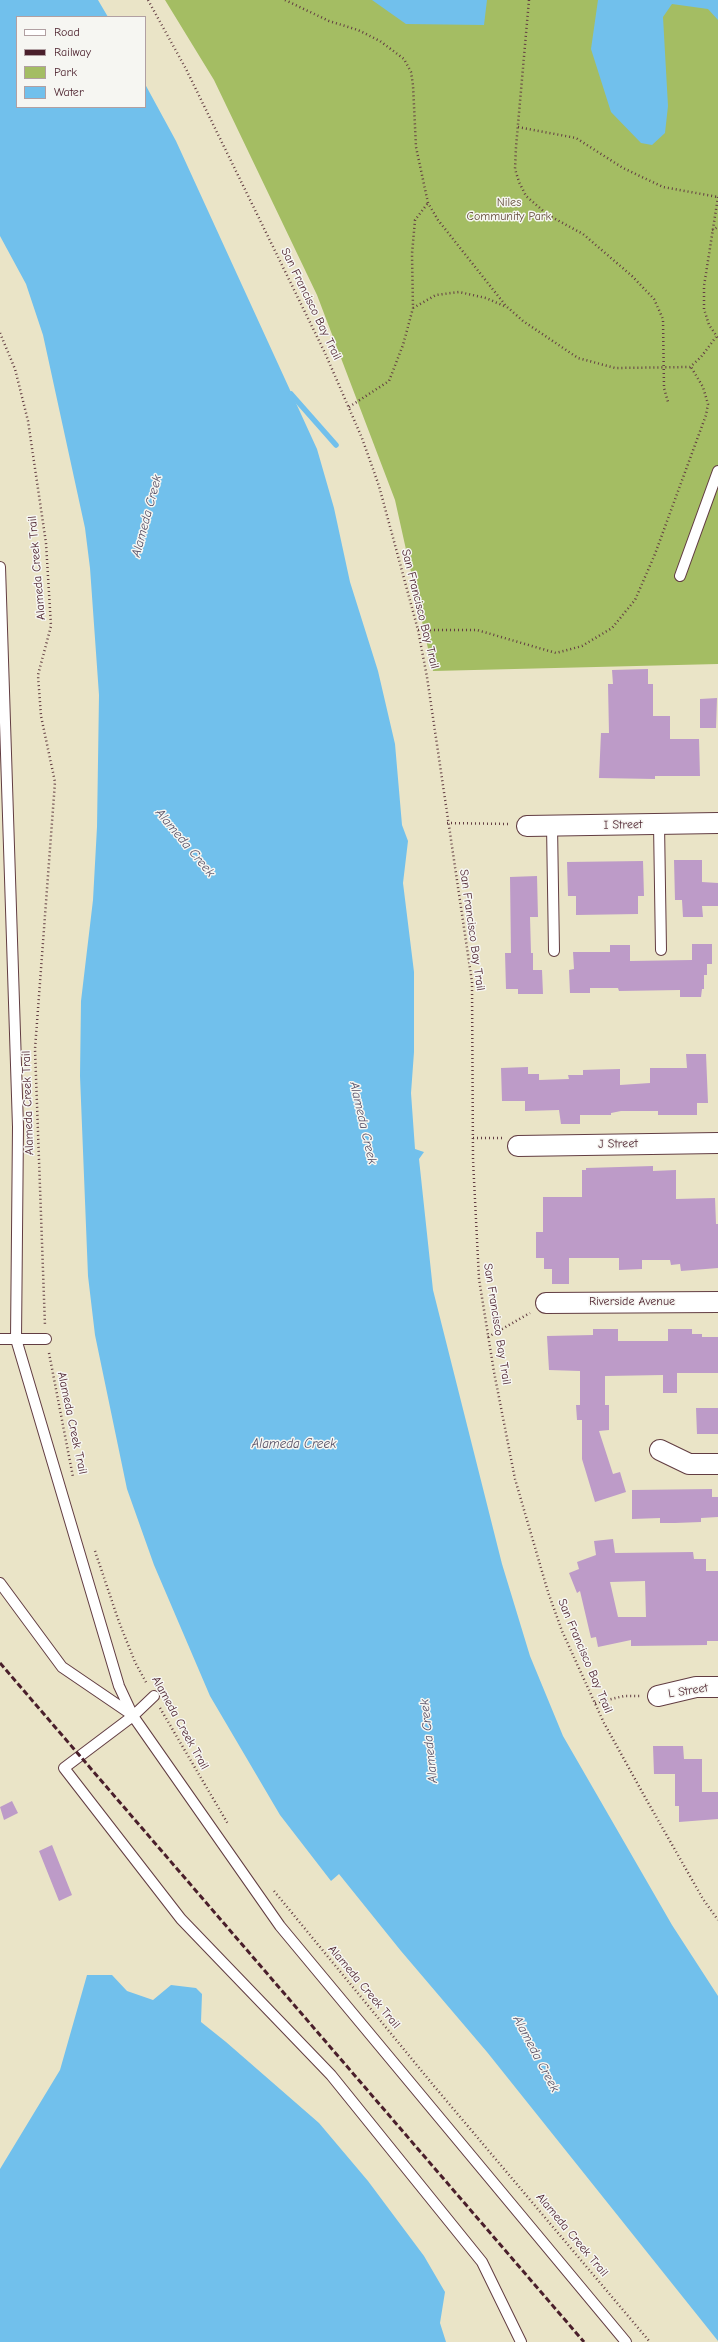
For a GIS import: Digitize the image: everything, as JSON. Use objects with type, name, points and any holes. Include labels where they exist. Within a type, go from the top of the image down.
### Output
[{"type":"street","name":"I Street","points":[[527,826],[718,823]]},
{"type":"street","name":"J Street","points":[[518,1146],[718,1143]]},
{"type":"street","name":"Riverside Avenue","points":[[546,1303],[718,1302]]},
{"type":"street","points":[[660,1450],[689,1464],[718,1464]]},
{"type":"street","name":"L Street","points":[[658,1696],[696,1687],[718,1687]]},
{"type":"lane","points":[[680,576],[718,471]]},
{"type":"lane","points":[[0,567],[18,1128],[16,1339],[119,1686],[133,1716],[280,1926],[626,2342]]},
{"type":"lane","points":[[0,677],[5,688]]},
{"type":"lane","points":[[660,824],[661,950]]},
{"type":"lane","points":[[552,825],[554,951]]},
{"type":"lane","points":[[0,1339],[46,1339]]},
{"type":"lane","points":[[0,1583],[62,1667],[133,1716]]},
{"type":"lane","points":[[154,1696],[133,1716],[64,1768],[181,1919],[331,2075],[477,2257],[522,2342]]},
{"type":"path","name":"San Francisco Bay Trail","points":[[148,0],[186,69],[322,346],[349,407],[378,486],[418,630],[437,742],[447,823],[472,982],[473,1138],[479,1279],[488,1337],[516,1479],[548,1592],[562,1631],[595,1703],[646,1799],[704,1899],[718,1920]]},
{"type":"path","points":[[285,0],[329,20],[358,30],[380,41],[404,59],[411,72],[414,85],[416,147],[428,202],[438,220],[506,306],[523,321],[578,358],[615,368],[663,366],[691,367],[717,337],[709,325],[704,309],[704,286],[718,197],[663,187],[623,168],[576,138],[518,127]]},
{"type":"path","points":[[529,0],[515,169],[526,196],[548,215],[583,234],[603,250],[654,299],[663,319],[664,388],[668,402]]},
{"type":"path","points":[[349,407],[389,381],[404,345],[413,308],[412,254],[415,220],[428,202]]},
{"type":"path","points":[[712,230],[718,227]]},
{"type":"path","points":[[413,308],[436,295],[459,292],[486,298],[506,306]]},
{"type":"path","name":"Alameda Creek Trail","points":[[0,333],[15,369],[28,421],[46,543],[51,626],[38,675],[41,716],[55,782],[35,1049],[41,1193],[43,1305],[46,1339],[74,1478]]},
{"type":"path","points":[[418,630],[477,630],[556,653],[582,646],[612,628],[635,600],[655,554],[706,415],[708,404],[703,387],[691,367]]},
{"type":"path","points":[[447,823],[527,826]]},
{"type":"path","points":[[473,1138],[504,1138],[518,1146]]},
{"type":"path","points":[[488,1337],[546,1303]]},
{"type":"path","name":"Alameda Creek Trail","points":[[93,1545],[119,1622],[135,1662],[174,1734],[231,1830]]},
{"type":"path","points":[[595,1703],[624,1696],[658,1696]]},
{"type":"path","name":"Alameda Creek Trail","points":[[272,1887],[424,2074],[650,2342]]},
{"type":"green space","name":"Niles Community Park","points":[[165,0],[718,0],[718,664],[433,671],[395,500],[317,295],[214,80]]},
{"type":"water","name":"Alameda Creek","points":[[0,0],[98,0],[107,16],[16,16],[16,108],[146,108],[146,86],[176,141],[317,449],[334,508],[350,582],[378,671],[395,744],[402,825],[408,841],[403,883],[414,972],[414,1052],[411,1093],[415,1149],[424,1152],[419,1159],[433,1290],[502,1564],[530,1656],[563,1736],[672,1925],[718,1996],[718,2341],[487,2052],[401,1951],[339,1874],[331,1881],[280,1815],[210,1696],[154,1565],[127,1489],[95,1335],[88,1276],[80,1076],[81,1001],[93,900],[97,827],[99,695],[90,568],[85,528],[43,335],[26,284],[0,236]]},
{"type":"water","points":[[372,0],[487,0],[484,25],[406,24]]},
{"type":"water","points":[[598,0],[718,0],[718,20],[708,9],[672,4],[663,17],[668,106],[665,133],[652,145],[641,143],[611,112],[591,49]]},
{"type":"water","points":[[87,1975],[112,1975],[127,1991],[153,2000],[171,1985],[196,1988],[202,1994],[201,2022],[319,2123],[368,2181],[424,2256],[445,2292],[440,2323],[446,2342],[0,2342],[0,2169],[60,2070]]},
{"type":"building","points":[[648,669],[648,684],[653,684],[653,716],[670,716],[670,739],[699,739],[700,776],[655,776],[655,779],[599,778],[601,733],[609,733],[608,684],[613,684],[612,670]]},
{"type":"building","points":[[717,698],[716,728],[700,728],[700,699]]},
{"type":"building","points":[[674,860],[702,860],[702,882],[718,883],[718,906],[702,906],[703,917],[683,917],[682,900],[675,900]]},
{"type":"building","points":[[643,861],[644,896],[638,896],[638,914],[576,915],[576,896],[568,896],[567,862]]},
{"type":"building","points":[[537,876],[538,917],[530,917],[531,953],[533,953],[533,970],[542,970],[543,994],[518,994],[518,989],[506,989],[505,953],[511,953],[510,877]]},
{"type":"building","points":[[692,944],[712,944],[712,964],[707,964],[707,975],[704,975],[704,989],[702,989],[701,997],[680,997],[680,990],[619,991],[618,988],[590,988],[590,993],[570,993],[569,970],[574,969],[573,952],[610,952],[610,945],[630,945],[630,961],[692,960]]},
{"type":"building","points":[[686,1054],[706,1054],[708,1103],[697,1103],[697,1115],[658,1115],[658,1111],[621,1111],[611,1113],[611,1115],[580,1115],[580,1124],[561,1124],[559,1110],[525,1111],[525,1101],[502,1101],[501,1068],[528,1067],[528,1074],[539,1074],[539,1080],[569,1079],[568,1075],[583,1075],[583,1070],[620,1069],[620,1085],[650,1083],[650,1068],[687,1068]]},
{"type":"building","points":[[653,1166],[653,1171],[676,1170],[676,1199],[715,1198],[716,1224],[718,1224],[718,1268],[681,1271],[680,1264],[671,1265],[670,1260],[642,1260],[642,1269],[619,1270],[619,1258],[569,1258],[569,1284],[552,1284],[552,1269],[544,1269],[544,1258],[536,1258],[536,1232],[543,1232],[543,1197],[582,1197],[582,1170],[586,1170],[586,1168]]},
{"type":"building","points":[[593,1329],[618,1329],[618,1341],[668,1341],[668,1329],[692,1329],[692,1334],[702,1334],[702,1337],[718,1337],[718,1373],[677,1373],[677,1393],[663,1393],[663,1375],[605,1376],[605,1405],[609,1405],[609,1430],[599,1431],[613,1474],[620,1472],[626,1492],[595,1502],[582,1459],[582,1420],[577,1420],[576,1405],[580,1405],[580,1371],[549,1370],[547,1336],[593,1335]]},
{"type":"building","points":[[696,1408],[718,1408],[718,1434],[697,1434]]},
{"type":"building","points":[[712,1489],[712,1497],[718,1497],[718,1517],[701,1518],[701,1522],[675,1523],[660,1523],[660,1518],[632,1519],[632,1490]]},
{"type":"building","points":[[613,1539],[615,1553],[693,1552],[694,1559],[706,1559],[706,1571],[718,1571],[718,1641],[707,1641],[707,1645],[631,1646],[631,1640],[598,1647],[596,1637],[591,1638],[580,1591],[577,1593],[569,1573],[579,1569],[577,1562],[596,1555],[594,1541]],"holes":[[[645,1581],[646,1617],[618,1617],[610,1582]]]},
{"type":"building","points":[[653,1746],[683,1746],[684,1759],[702,1759],[702,1792],[718,1792],[718,1819],[679,1822],[679,1806],[675,1806],[675,1774],[654,1774]]},
{"type":"building","points":[[12,1801],[18,1813],[4,1820],[0,1807]]},
{"type":"building","points":[[52,1845],[72,1895],[59,1901],[39,1851]]},
{"type":"waterway","points":[[291,394],[336,445]]},
{"type":"railway","points":[[0,1663],[584,2342]]}]
